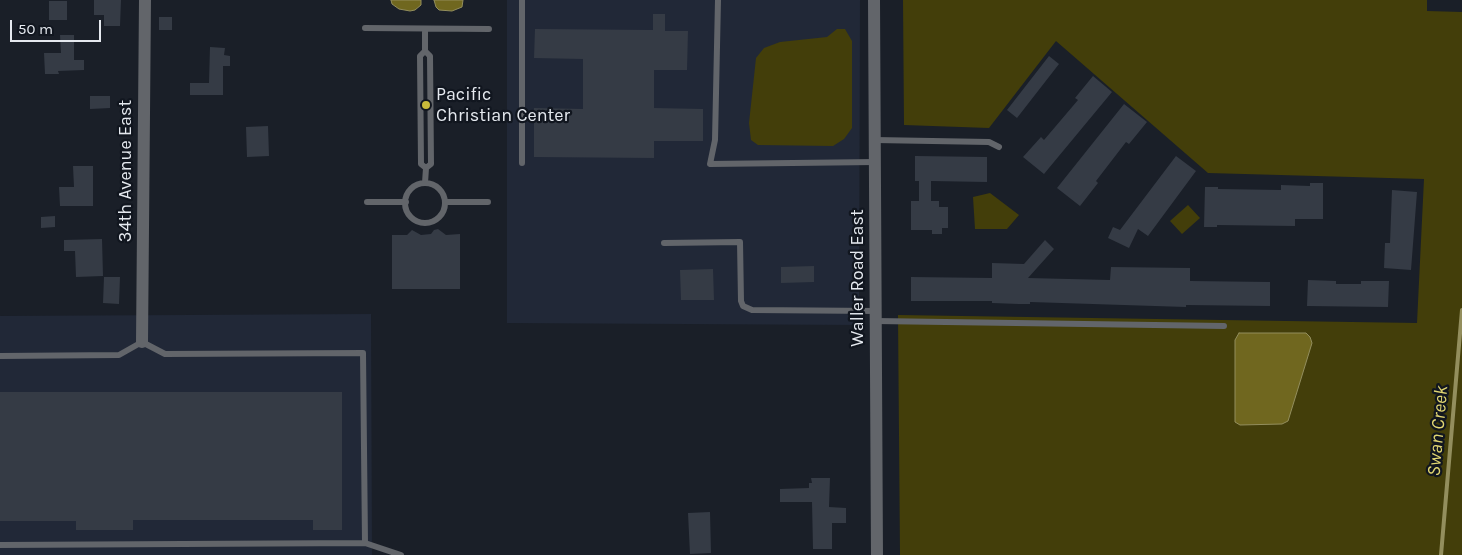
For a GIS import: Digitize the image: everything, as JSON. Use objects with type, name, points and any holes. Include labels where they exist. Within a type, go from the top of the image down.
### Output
[{"type":"street","name":"34th Avenue East","points":[[142,342],[145,0]]},
{"type":"street","name":"Waller Road East","points":[[874,0],[877,555]]},
{"type":"lane","points":[[522,0],[522,163]]},
{"type":"lane","points":[[718,0],[716,140],[710,164],[875,162]]},
{"type":"lane","points":[[365,28],[425,30],[489,29]]},
{"type":"lane","points":[[425,30],[425,51],[420,56],[421,164],[426,168],[425,183]]},
{"type":"lane","points":[[875,140],[989,142],[999,147]]},
{"type":"lane","points":[[425,183],[437,187],[441,191],[445,202],[441,214],[432,221],[426,222],[419,221],[410,214],[406,202],[410,191],[414,187],[425,183]]},
{"type":"lane","points":[[368,202],[406,202]]},
{"type":"lane","points":[[445,202],[488,202]]},
{"type":"lane","points":[[664,243],[740,242],[741,301],[743,306],[752,310],[876,316],[1224,326]]},
{"type":"lane","points":[[0,356],[119,355],[142,342],[164,354],[364,353],[365,543]]},
{"type":"lane","points":[[0,545],[365,543],[401,555]]},
{"type":"shaded area","points":[[391,0],[421,0],[421,5],[415,10],[410,11],[399,9],[392,4]]},
{"type":"shaded area","points":[[434,0],[463,0],[462,7],[452,11],[439,10]]},
{"type":"shaded area","points":[[507,0],[860,0],[859,325],[507,323]]},
{"type":"shaded area","points":[[903,0],[1427,0],[1427,11],[1462,12],[1462,555],[900,555],[898,315],[1417,323],[1424,179],[1208,173],[1056,41],[989,128],[904,125]]},
{"type":"shaded area","points":[[837,29],[845,29],[852,41],[852,128],[844,139],[833,146],[758,145],[751,140],[749,123],[756,58],[764,48],[780,42],[827,37]]},
{"type":"shaded area","points":[[990,193],[1019,215],[1007,229],[975,229],[973,197]]},
{"type":"shaded area","points":[[1188,205],[1200,218],[1182,234],[1170,221]]},
{"type":"shaded area","points":[[371,314],[372,555],[0,555],[0,316]]},
{"type":"shaded area","points":[[1239,333],[1306,333],[1310,337],[1312,343],[1288,421],[1282,424],[1240,425],[1235,422],[1235,340]]},
{"type":"building","points":[[94,0],[121,0],[120,26],[104,26],[104,15],[94,15]]},
{"type":"building","points":[[49,1],[67,1],[67,20],[49,20]]},
{"type":"building","points":[[653,14],[665,14],[665,31],[688,31],[687,70],[654,70],[654,108],[703,109],[703,141],[654,141],[654,158],[534,157],[534,108],[583,109],[583,59],[534,58],[535,29],[653,30]]},
{"type":"building","points":[[159,17],[172,17],[172,30],[159,30]]},
{"type":"building","points":[[60,35],[74,35],[74,60],[84,60],[84,70],[58,71],[59,74],[45,74],[44,53],[61,53]]},
{"type":"building","points":[[210,47],[225,48],[224,55],[230,56],[230,66],[223,66],[223,95],[190,95],[190,83],[209,83]]},
{"type":"building","points":[[1049,56],[1059,64],[1017,118],[1007,110]]},
{"type":"building","points":[[1093,76],[1112,92],[1044,174],[1023,157],[1041,137],[1044,140],[1078,100],[1075,98]]},
{"type":"building","points":[[90,96],[110,96],[110,108],[90,109]]},
{"type":"building","points":[[1124,104],[1147,122],[1129,144],[1126,142],[1096,181],[1098,183],[1080,206],[1057,188]]},
{"type":"building","points":[[268,126],[269,156],[247,157],[246,127]]},
{"type":"building","points":[[915,156],[987,157],[987,182],[931,181],[931,201],[939,201],[939,207],[948,207],[948,228],[942,228],[942,234],[932,234],[932,230],[911,230],[911,201],[919,201],[919,181],[915,181]]},
{"type":"building","points":[[1176,156],[1196,171],[1148,236],[1138,229],[1129,248],[1108,238],[1113,227],[1120,230]]},
{"type":"building","points":[[73,166],[93,166],[93,206],[60,206],[59,187],[74,187]]},
{"type":"building","points":[[1310,183],[1323,183],[1323,219],[1295,219],[1295,226],[1217,225],[1217,227],[1204,227],[1205,187],[1281,190],[1281,185],[1310,186]]},
{"type":"building","points":[[1392,190],[1417,192],[1411,270],[1384,268],[1385,243],[1390,243]]},
{"type":"building","points":[[55,216],[55,227],[41,228],[41,217]]},
{"type":"building","points":[[438,229],[446,235],[460,234],[460,289],[392,289],[392,235],[407,235],[412,230],[421,235],[431,234],[434,230]]},
{"type":"building","points":[[102,239],[103,276],[76,277],[75,251],[64,251],[64,240]]},
{"type":"building","points":[[1045,240],[1054,249],[1028,278],[1110,280],[1111,267],[1190,268],[1190,281],[1270,282],[1270,306],[1186,305],[1186,307],[1030,302],[1030,304],[1019,304],[992,303],[992,301],[911,301],[911,277],[992,278],[992,263],[1024,264]]},
{"type":"building","points":[[814,266],[814,282],[781,283],[781,267]]},
{"type":"building","points":[[713,269],[714,300],[681,300],[680,270]]},
{"type":"building","points":[[104,277],[120,277],[119,304],[103,303]]},
{"type":"building","points":[[1308,280],[1336,281],[1336,284],[1361,284],[1361,281],[1389,281],[1388,307],[1307,306]]},
{"type":"building","points":[[0,392],[342,392],[342,530],[313,530],[313,520],[133,520],[133,530],[76,530],[76,521],[0,521]]},
{"type":"building","points":[[811,478],[830,478],[829,507],[846,508],[846,523],[832,523],[832,549],[813,549],[812,502],[780,502],[780,489],[809,488],[809,483],[812,483]]},
{"type":"building","points":[[710,512],[711,553],[690,554],[688,513]]},
{"type":"waterway","name":"Swan Creek","points":[[1441,555],[1462,310]]},
{"type":"place","name":"Pacific Christian Center","points":[[426,105]]}]
